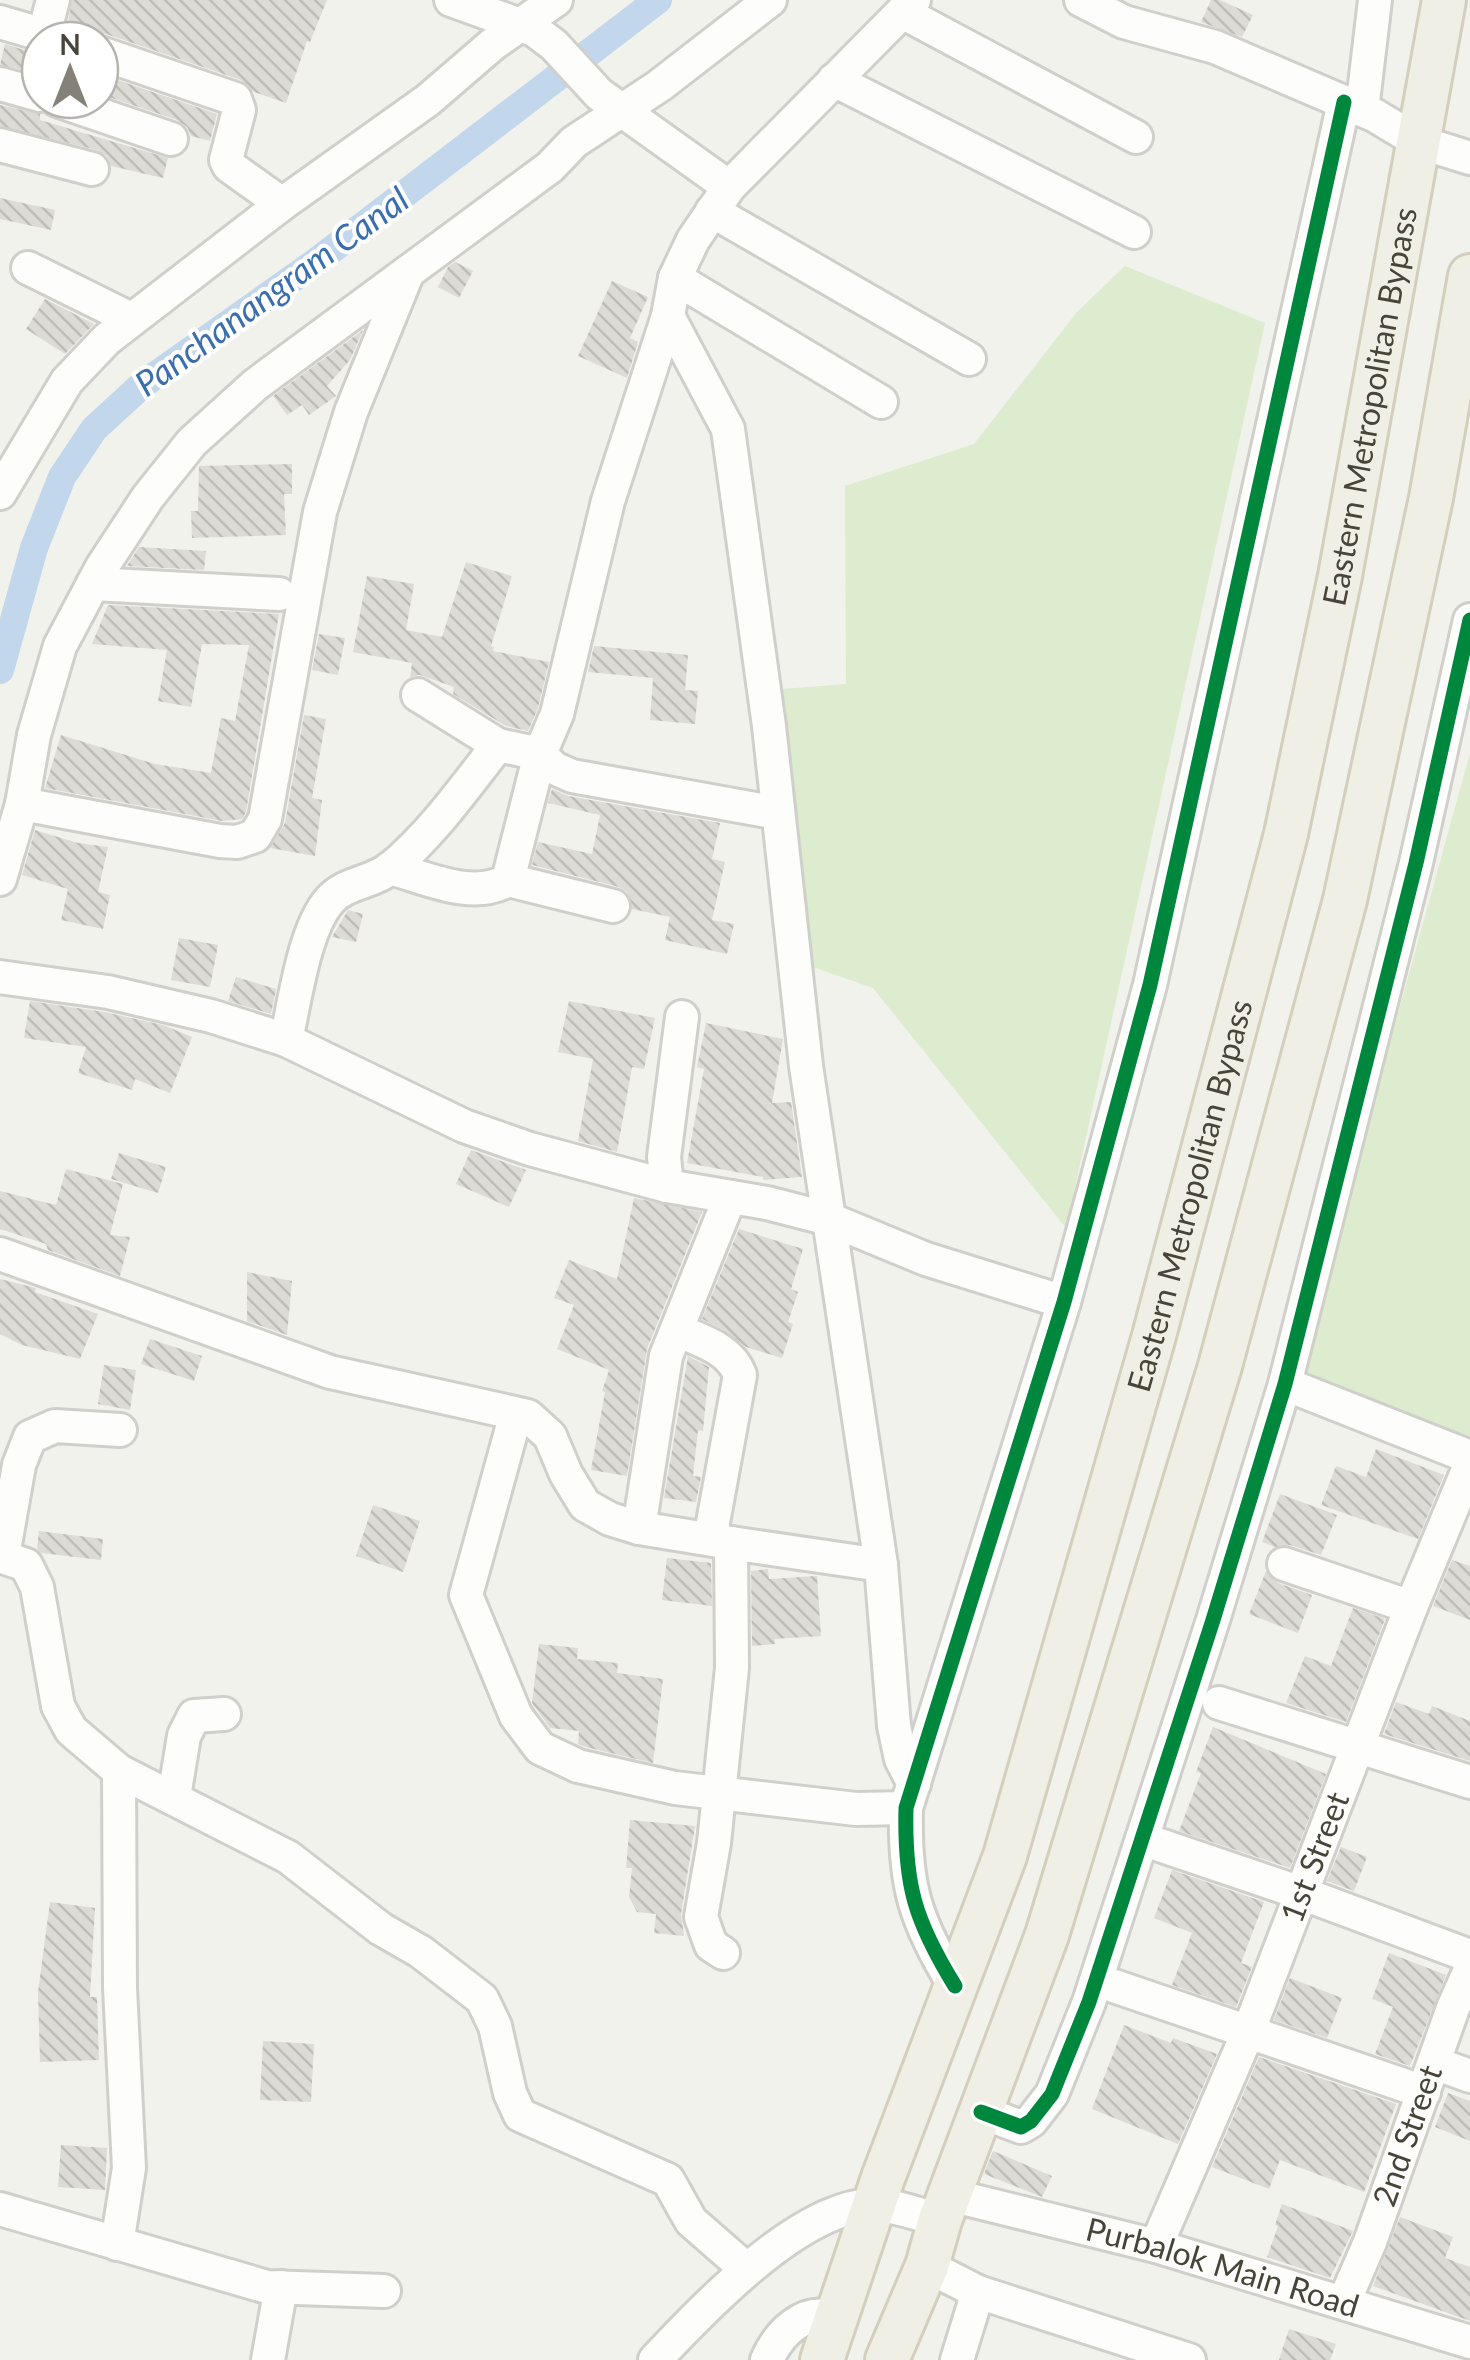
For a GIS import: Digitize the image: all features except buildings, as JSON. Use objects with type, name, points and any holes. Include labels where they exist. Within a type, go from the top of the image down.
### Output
[{"type":"main road","name":"Eastern Metropolitan Bypass","points":[[822,2360],[874,2204],[1005,1856],[1154,1336],[1286,834],[1340,576],[1444,0]]},
{"type":"main road","points":[[887,2360],[955,2206],[981,2112],[1047,1935],[1220,1366],[1340,919],[1431,498],[1470,276]]},
{"type":"street","points":[[450,0],[534,30],[720,199],[969,359]]},
{"type":"street","points":[[0,492],[67,381],[107,339],[556,0]]},
{"type":"street","points":[[0,879],[22,804],[34,734],[60,646],[123,532],[192,442],[254,385],[550,167],[610,102],[659,86],[770,0]]},
{"type":"street","points":[[1082,0],[1124,22],[1195,39],[1353,106],[1419,142],[1470,158]]},
{"type":"street","points":[[955,1986],[920,1925],[905,1847],[910,1796],[1064,1302],[1150,985],[1375,0]]},
{"type":"street","points":[[508,880],[540,754],[558,714],[600,528],[668,316],[675,278],[720,199],[908,6],[1136,137]]},
{"type":"street","points":[[120,60],[235,99],[238,110],[226,160],[282,204]]},
{"type":"street","points":[[834,80],[1134,232]]},
{"type":"street","points":[[115,120],[171,139]]},
{"type":"street","points":[[0,145],[92,169]]},
{"type":"street","points":[[28,268],[130,319]]},
{"type":"street","points":[[22,804],[220,842],[254,836],[265,819],[320,512],[351,412],[408,271]]},
{"type":"street","points":[[675,278],[880,402]]},
{"type":"street","points":[[668,316],[728,429],[806,1066],[882,1565],[894,1726],[910,1796]]},
{"type":"street","points":[[93,584],[279,594]]},
{"type":"street","points":[[981,2112],[1021,2126],[1031,2120],[1052,2094],[1089,2002],[1285,1384],[1416,863],[1470,620]]},
{"type":"street","points":[[418,695],[498,745],[540,754],[554,768],[572,776],[778,813]]},
{"type":"street","points":[[286,1040],[312,931],[328,902],[344,888],[390,868],[448,807],[498,745]]},
{"type":"street","points":[[390,868],[473,890],[496,887],[508,880],[614,906]]},
{"type":"street","points":[[0,977],[108,992],[211,1016],[286,1040],[464,1126],[530,1149],[667,1186],[829,1219],[926,1258],[1064,1302]]},
{"type":"street","points":[[667,1186],[664,1157],[682,1017]]},
{"type":"street","points":[[639,1528],[666,1356],[730,1197]]},
{"type":"street","points":[[0,1254],[330,1372],[528,1416],[550,1436],[566,1474],[585,1504],[610,1519],[639,1528],[882,1565]]},
{"type":"street","points":[[677,1330],[726,1353],[735,1361],[740,1374],[721,1541],[732,1668],[701,1916],[711,1945],[723,1953]]},
{"type":"street","points":[[1285,1384],[1470,1457]]},
{"type":"street","points":[[516,1414],[466,1595],[516,1716],[540,1748],[578,1766],[622,1778],[718,1794],[856,1809],[910,1796]]},
{"type":"street","points":[[120,1430],[54,1426],[30,1436],[19,1465],[2,1556],[26,1565],[37,1587],[58,1706],[71,1730],[118,1771],[288,1858],[482,1999],[496,2026],[510,2093],[520,2114],[668,2180],[692,2221],[746,2270]]},
{"type":"street","name":"1st Street","points":[[1156,2246],[1250,2030],[1411,1607],[1470,1465]]},
{"type":"street","points":[[1284,1564],[1411,1607]]},
{"type":"street","points":[[1219,1703],[1470,1782]]},
{"type":"street","points":[[174,1797],[184,1736],[194,1716],[224,1714]]},
{"type":"street","points":[[117,2244],[129,2168],[120,1988],[118,1771]]},
{"type":"street","points":[[1142,1839],[1301,1892],[1470,1956]]},
{"type":"street","name":"2nd Street","points":[[1344,2302],[1370,2242],[1470,1970]]},
{"type":"street","points":[[1114,1986],[1250,2030],[1429,2078],[1470,2076]]},
{"type":"street","points":[[655,2360],[746,2270],[832,2212],[874,2204]]},
{"type":"street","name":"Purbalok Main Road","points":[[874,2204],[955,2206],[1156,2246],[1470,2342]]},
{"type":"street","points":[[0,2210],[267,2287],[384,2291]]},
{"type":"street","points":[[927,2266],[978,2292],[1189,2360]]},
{"type":"street","points":[[268,2360],[281,2288]]},
{"type":"street","points":[[958,2360],[978,2292]]},
{"type":"street","points":[[767,2360],[773,2346],[794,2322],[824,2314],[836,2319]]},
{"type":"green space","points":[[1125,266],[1265,323],[1066,1228],[873,988],[807,965],[782,689],[846,684],[845,486],[974,444],[1077,312]]},
{"type":"green space","points":[[1470,753],[1470,1440],[1298,1376]]},
{"type":"waterway","name":"Panchanangram Canal","points":[[0,670],[34,548],[62,477],[94,429],[142,385],[313,264],[658,0]]},
{"type":"cycle path","points":[[955,1986],[930,1942],[915,1902],[907,1859],[906,1808],[1064,1302],[1150,985],[1344,102]]},
{"type":"cycle path","points":[[981,2112],[1021,2127],[1031,2121],[1052,2094],[1089,2002],[1285,1384],[1416,863],[1470,620]]}]
